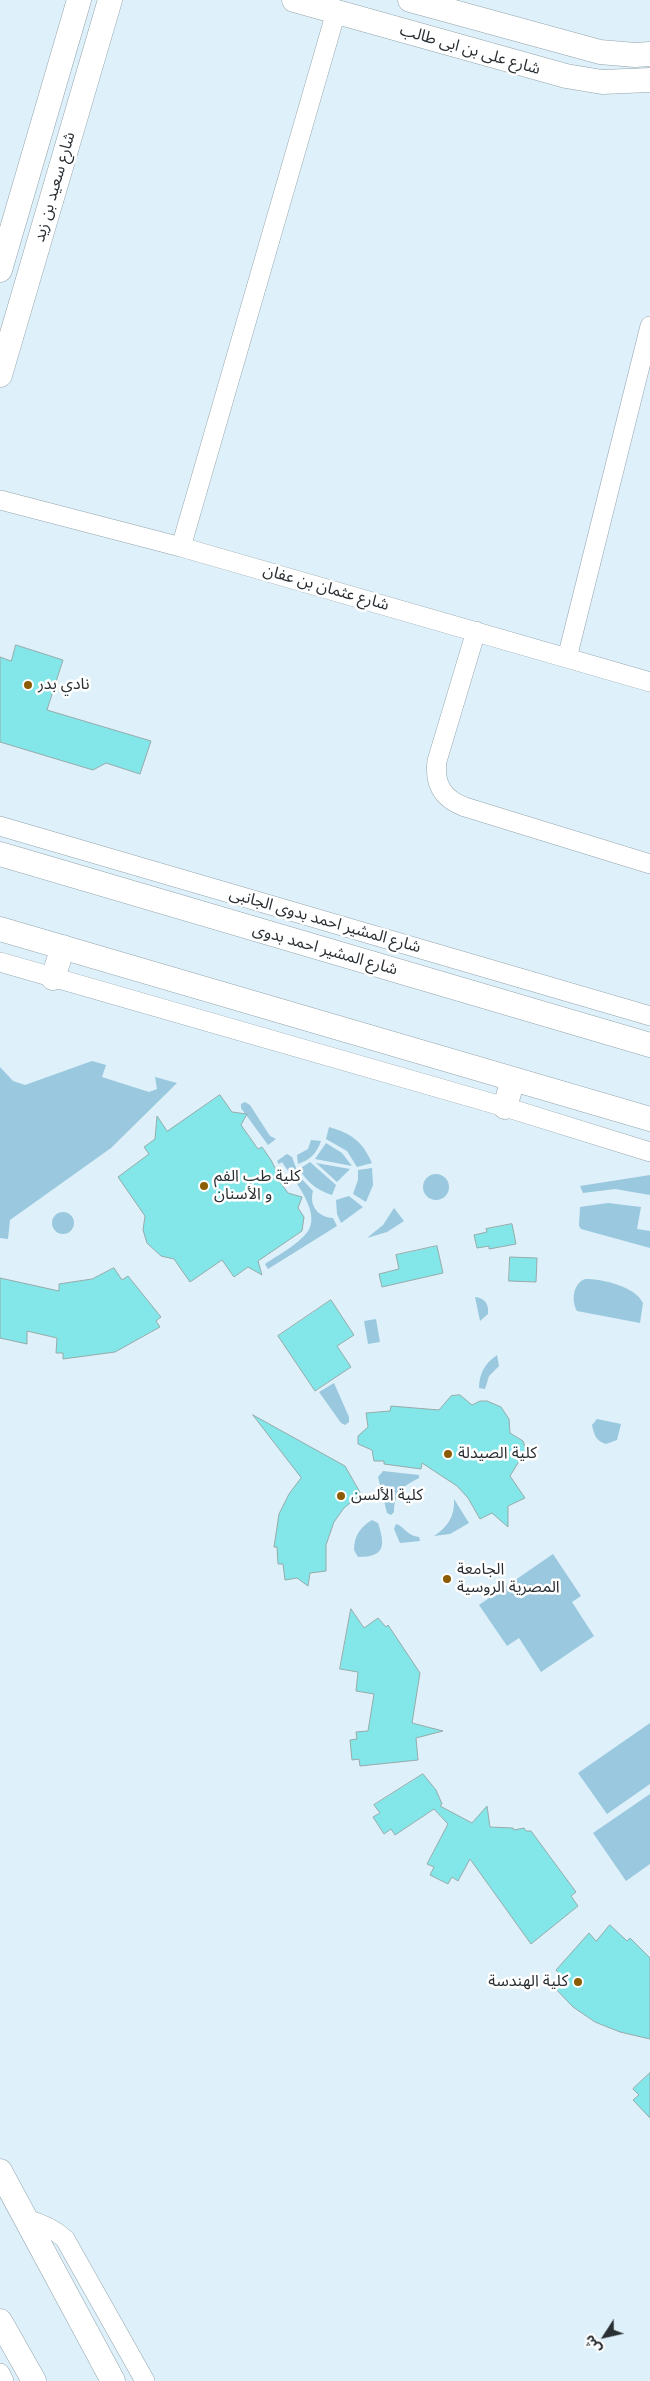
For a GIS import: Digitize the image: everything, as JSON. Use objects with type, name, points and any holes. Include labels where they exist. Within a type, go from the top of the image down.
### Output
[{"type":"street","name":"شارع سعيد بن زيد","points":[[0,270],[5,232],[79,0]]},
{"type":"street","name":"شارع سعيد بن زيد","points":[[0,375],[110,0]]},
{"type":"street","name":"شارع على بن ابى طالب","points":[[294,0],[566,76],[602,82],[650,80]]},
{"type":"street","name":"شارع على بن ابى طالب","points":[[410,0],[600,52],[626,55],[650,54]]},
{"type":"street","points":[[181,547],[336,12]]},
{"type":"street","points":[[567,658],[650,326]]},
{"type":"street","name":"شارع عثمان بن عفان","points":[[0,500],[181,547],[650,682]]},
{"type":"street","points":[[476,631],[437,761],[435,773],[438,785],[444,795],[453,803],[650,864]]},
{"type":"street","name":"شارع المشير احمد بدوى الجانبى","points":[[0,826],[650,1016]]},
{"type":"street","name":"شارع المشير احمد بدوى","points":[[0,854],[650,1045]]},
{"type":"street","points":[[0,929],[650,1119]]},
{"type":"street","points":[[53,978],[63,947]]},
{"type":"street","points":[[0,962],[505,1107],[650,1152]]},
{"type":"street","points":[[505,1107],[513,1079]]},
{"type":"street","points":[[0,2171],[113,2381]]},
{"type":"street","points":[[25,2219],[40,2222],[54,2229],[65,2240],[145,2381]]},
{"type":"street","points":[[0,2321],[34,2381]]},
{"type":"street","points":[[0,2373],[4,2381]]},
{"type":"shaded area","points":[[92,1061],[106,1065],[102,1077],[149,1092],[157,1089],[155,1077],[177,1083],[111,1148],[10,1220],[8,1239],[0,1238],[0,1067],[13,1081],[25,1085]]},
{"type":"shaded area","points":[[245,1102],[250,1105],[270,1136],[276,1139],[268,1145],[241,1108],[241,1104]]},
{"type":"shaded area","points":[[329,1127],[344,1132],[355,1139],[365,1149],[372,1163],[357,1167],[347,1151],[326,1139]]},
{"type":"shaded area","points":[[311,1140],[321,1141],[312,1156],[298,1164],[297,1155],[308,1149]]},
{"type":"shaded area","points":[[326,1143],[342,1153],[352,1166],[315,1159]]},
{"type":"shaded area","points":[[287,1154],[292,1157],[299,1176],[313,1191],[312,1201],[316,1210],[323,1215],[333,1218],[337,1226],[268,1269],[265,1264],[303,1237],[309,1229],[312,1220],[306,1199],[282,1162],[279,1164],[277,1161]]},
{"type":"shaded area","points":[[310,1162],[336,1185],[332,1195],[313,1185],[299,1169]]},
{"type":"shaded area","points":[[316,1163],[350,1169],[337,1182]]},
{"type":"shaded area","points":[[372,1168],[373,1185],[366,1202],[353,1194],[358,1180],[358,1170]]},
{"type":"shaded area","points":[[436,1174],[445,1178],[449,1187],[445,1196],[436,1200],[427,1196],[423,1187],[427,1178]]},
{"type":"shaded area","points":[[650,1175],[650,1195],[615,1189],[583,1193],[580,1186]]},
{"type":"shaded area","points":[[349,1196],[363,1207],[341,1223],[337,1214],[336,1200]]},
{"type":"shaded area","points":[[608,1203],[641,1207],[637,1229],[650,1231],[650,1248],[581,1229],[579,1226],[580,1207]]},
{"type":"shaded area","points":[[394,1208],[404,1221],[387,1232],[367,1238],[383,1225]]},
{"type":"shaded area","points":[[63,1212],[71,1215],[74,1223],[71,1231],[63,1234],[55,1231],[52,1223],[55,1215]]},
{"type":"shaded area","points":[[585,1279],[609,1282],[633,1292],[643,1303],[640,1323],[577,1311],[574,1293],[581,1281]]},
{"type":"shaded area","points":[[475,1297],[484,1300],[488,1307],[488,1314],[480,1321]]},
{"type":"shaded area","points":[[376,1319],[380,1342],[368,1344],[364,1321]]},
{"type":"shaded area","points":[[497,1355],[499,1366],[489,1376],[485,1389],[479,1388],[480,1378],[484,1369]]},
{"type":"shaded area","points":[[334,1383],[349,1417],[349,1422],[345,1425],[341,1423],[319,1392]]},
{"type":"shaded area","points":[[597,1419],[621,1424],[617,1440],[606,1444],[598,1439],[592,1425]]},
{"type":"shaded area","points":[[383,1471],[419,1475],[419,1478],[400,1491],[394,1505],[394,1512],[391,1515],[387,1513],[378,1477]]},
{"type":"shaded area","points":[[454,1499],[469,1523],[450,1534],[434,1536],[450,1520]]},
{"type":"shaded area","points":[[372,1520],[378,1523],[382,1538],[381,1548],[374,1555],[358,1557],[354,1550],[357,1536],[361,1529]]},
{"type":"shaded area","points":[[396,1524],[411,1535],[419,1537],[420,1541],[400,1543],[394,1529]]},
{"type":"shaded area","points":[[553,1554],[581,1596],[572,1602],[594,1636],[541,1672],[519,1638],[507,1646],[479,1605]]},
{"type":"shaded area","points":[[650,1723],[650,1784],[607,1814],[578,1773]]},
{"type":"shaded area","points":[[650,1794],[650,1864],[626,1881],[593,1833]]},
{"type":"building","name":"نادي بدر","points":[[16,645],[63,660],[47,710],[151,741],[140,774],[106,763],[93,770],[0,742],[0,657],[11,661]]},
{"type":"building","name":"كلية طب الفم و الأسنان","points":[[220,1095],[232,1112],[247,1114],[241,1125],[258,1149],[262,1147],[271,1160],[277,1172],[275,1175],[288,1193],[302,1197],[298,1208],[304,1217],[302,1231],[258,1261],[262,1275],[248,1267],[234,1277],[222,1260],[190,1282],[174,1259],[161,1256],[147,1243],[143,1230],[145,1216],[118,1177],[149,1154],[144,1147],[155,1139],[157,1116],[167,1131]]},
{"type":"building","points":[[512,1224],[516,1244],[489,1249],[489,1246],[477,1248],[474,1235],[487,1232],[486,1229]]},
{"type":"building","points":[[437,1246],[443,1273],[382,1287],[379,1274],[399,1269],[396,1255]]},
{"type":"building","points":[[510,1257],[537,1258],[536,1282],[509,1281]]},
{"type":"building","points":[[114,1268],[122,1280],[128,1276],[161,1317],[156,1321],[160,1327],[115,1352],[63,1359],[63,1353],[56,1353],[57,1338],[27,1331],[27,1344],[0,1338],[0,1278],[59,1291],[59,1284],[92,1279]]},
{"type":"building","points":[[331,1300],[354,1335],[337,1346],[351,1367],[315,1391],[278,1336]]},
{"type":"building","name":"كلية الصيدلة","points":[[460,1395],[472,1405],[480,1401],[487,1401],[501,1407],[509,1419],[510,1433],[523,1441],[526,1450],[510,1476],[525,1498],[508,1506],[508,1527],[492,1513],[480,1519],[468,1498],[457,1486],[422,1463],[421,1469],[384,1464],[384,1461],[374,1461],[372,1450],[358,1444],[358,1436],[368,1427],[366,1413],[390,1411],[391,1406],[439,1410],[451,1396]]},
{"type":"building","name":"كلية الألسن","points":[[253,1415],[345,1466],[361,1494],[344,1508],[334,1522],[326,1545],[326,1571],[310,1573],[308,1586],[297,1578],[285,1580],[283,1564],[278,1564],[277,1547],[274,1547],[279,1514],[289,1494],[301,1478]]},
{"type":"building","points":[[351,1609],[364,1628],[378,1618],[386,1627],[388,1625],[420,1673],[412,1723],[443,1731],[416,1738],[418,1760],[360,1766],[359,1759],[352,1760],[350,1740],[357,1739],[356,1732],[368,1731],[374,1694],[356,1691],[358,1672],[340,1669]]},
{"type":"building","points":[[423,1774],[436,1790],[442,1804],[440,1806],[472,1823],[487,1806],[490,1827],[513,1828],[514,1830],[524,1828],[526,1831],[531,1831],[576,1892],[571,1896],[578,1906],[531,1944],[470,1859],[458,1881],[452,1877],[448,1884],[430,1875],[434,1867],[427,1864],[448,1824],[434,1809],[395,1835],[391,1829],[384,1834],[373,1817],[380,1813],[374,1805]]},
{"type":"building","name":"كلية الهندسة","points":[[610,1925],[627,1941],[630,1938],[650,1958],[650,2039],[620,2032],[595,2022],[573,2007],[554,1987],[563,1978],[556,1970],[589,1933],[596,1941]]},
{"type":"building","points":[[650,2073],[650,2118],[633,2100],[639,2095],[633,2089]]},
{"type":"place","name":"نادي بدر","points":[[28,685]]},
{"type":"place","name":"كلية طب الفم و الأسنان","points":[[204,1186]]},
{"type":"place","name":"كلية الصيدلة","points":[[448,1454]]},
{"type":"place","name":"كلية الألسن","points":[[341,1496]]},
{"type":"place","name":"الجامعة المصرية الروسية","points":[[447,1579]]},
{"type":"place","name":"كلية الهندسة","points":[[578,1982]]}]
